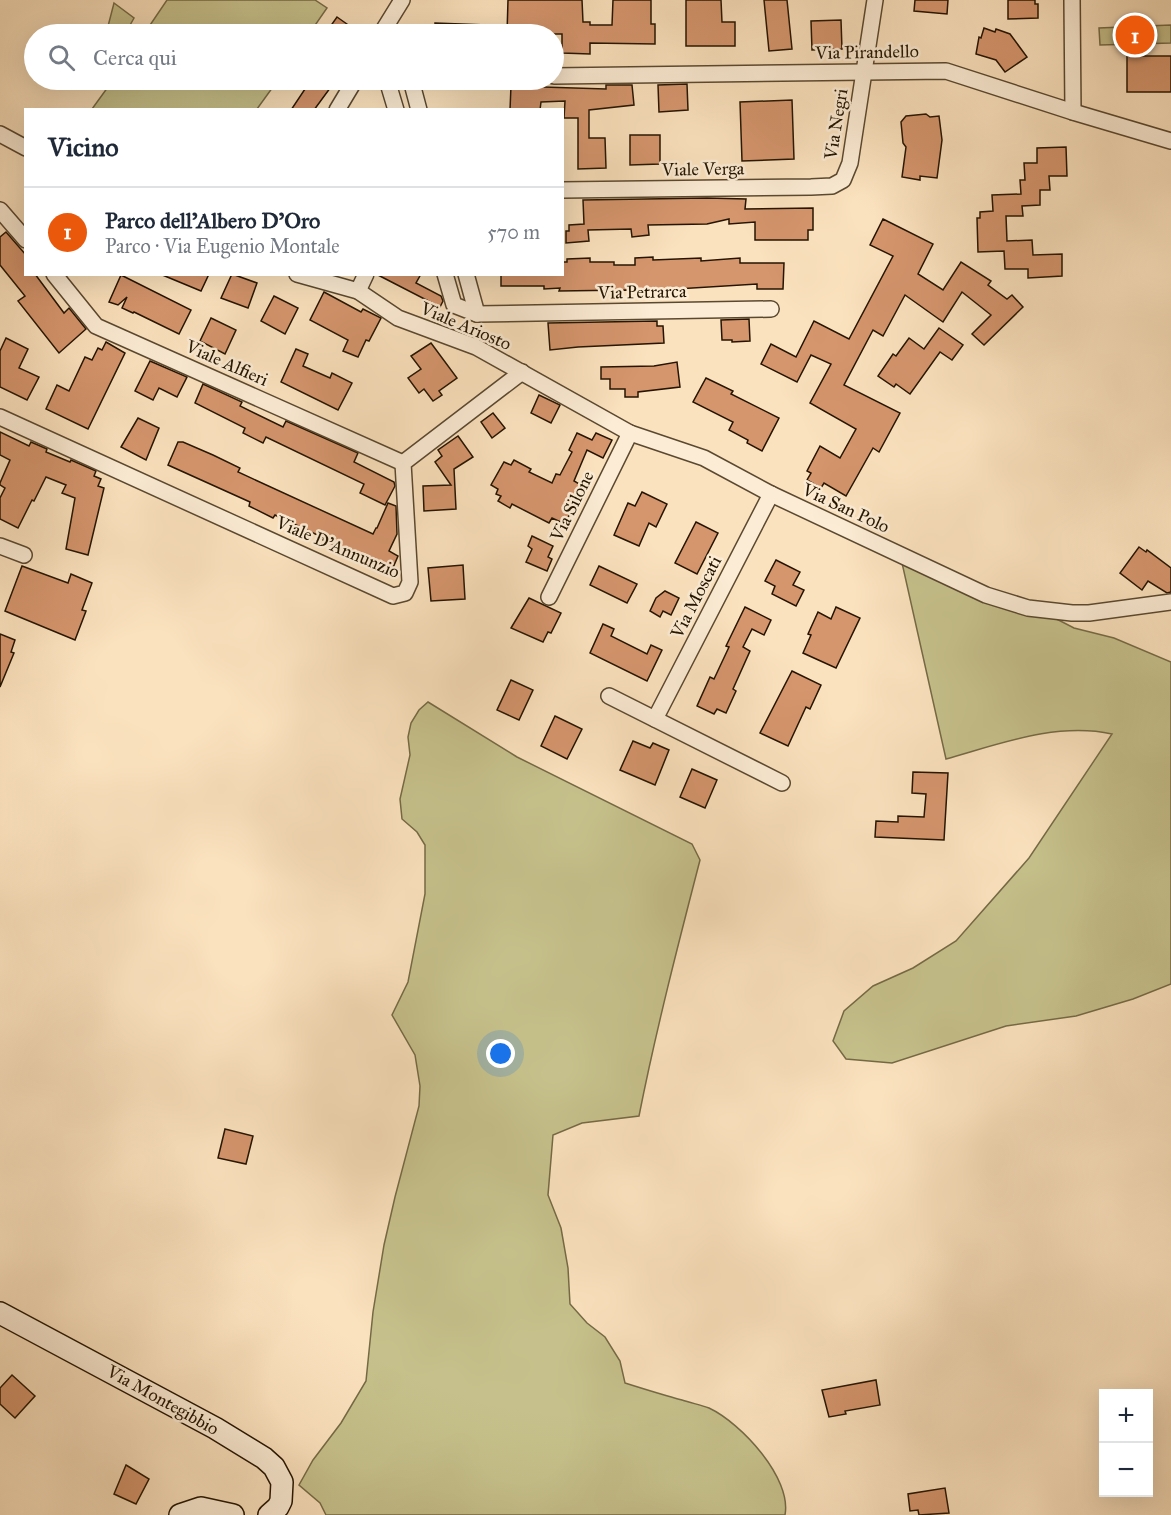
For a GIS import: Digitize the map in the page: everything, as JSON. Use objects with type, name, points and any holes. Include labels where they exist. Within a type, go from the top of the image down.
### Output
[{"type":"main road","name":"Via Montegibbio","points":[[0,1313],[215,1428],[264,1458],[274,1467],[282,1482],[281,1501],[269,1515]]},
{"type":"main road","points":[[180,1515],[201,1508],[233,1515]]},
{"type":"street","points":[[387,24],[402,0]]},
{"type":"street","name":"Via Negri","points":[[843,180],[850,163],[875,0]]},
{"type":"street","points":[[1072,0],[1073,112]]},
{"type":"street","points":[[391,18],[393,24]]},
{"type":"street","name":"Via Pirandello","points":[[564,76],[946,71],[1171,141]]},
{"type":"street","points":[[338,108],[349,90]]},
{"type":"street","points":[[390,90],[395,108]]},
{"type":"street","points":[[414,90],[418,108]]},
{"type":"street","points":[[0,134],[24,147]]},
{"type":"street","name":"Viale Verga","points":[[564,190],[811,187],[832,186],[843,180]]},
{"type":"street","points":[[0,210],[24,238]]},
{"type":"street","name":"Viale Alfieri","points":[[56,276],[96,326],[403,463]]},
{"type":"street","name":"Viale Ariosto","points":[[304,276],[357,291],[398,318],[476,347],[522,372]]},
{"type":"street","points":[[357,291],[365,276]]},
{"type":"street","points":[[446,276],[454,305],[477,314]]},
{"type":"street","points":[[467,276],[477,314]]},
{"type":"street","name":"Via Petrarca","points":[[477,314],[771,309]]},
{"type":"street","points":[[403,463],[522,372]]},
{"type":"street","name":"Via San Polo","points":[[522,372],[630,433],[693,453],[771,494],[986,595],[1017,606],[1049,611],[1089,613],[1171,602]]},
{"type":"street","name":"Viale D'Annunzio","points":[[0,417],[393,596],[405,593],[410,582],[403,463]]},
{"type":"street","name":"Via Silone","points":[[549,597],[630,433]]},
{"type":"street","name":"Via Moscati","points":[[655,719],[771,494]]},
{"type":"street","points":[[2,551],[24,555]]},
{"type":"street","points":[[609,696],[782,783]]},
{"type":"shaded area","points":[[167,0],[315,0],[327,8],[316,24],[151,24]]},
{"type":"shaded area","points":[[114,3],[134,18],[131,24],[109,24]]},
{"type":"shaded area","points":[[1171,25],[1171,43],[1100,45],[1099,28]]},
{"type":"shaded area","points":[[106,90],[271,90],[258,108],[93,108]]},
{"type":"shaded area","points":[[900,554],[1041,611],[1074,628],[1114,638],[1171,662],[1171,984],[1133,999],[1076,1016],[1006,1026],[892,1063],[846,1059],[833,1041],[844,1011],[873,986],[913,968],[956,941],[1029,858],[1112,734],[1070,731],[1028,736],[946,759]]},
{"type":"shaded area","points":[[428,702],[517,757],[692,844],[700,860],[660,1020],[639,1116],[582,1123],[553,1135],[548,1195],[561,1228],[568,1268],[570,1304],[587,1323],[605,1337],[620,1361],[625,1383],[709,1408],[722,1415],[762,1453],[781,1485],[785,1500],[785,1515],[326,1515],[320,1503],[299,1485],[366,1381],[373,1312],[384,1245],[419,1106],[420,1086],[415,1055],[392,1015],[408,982],[425,894],[425,845],[417,832],[402,819],[400,799],[410,755],[408,737],[411,723],[419,710]]},
{"type":"building","points":[[508,0],[582,0],[583,22],[590,22],[590,25],[612,25],[613,0],[651,0],[651,24],[655,24],[655,44],[590,43],[590,54],[564,53],[564,24],[507,24]]},
{"type":"building","points":[[686,0],[721,0],[722,22],[735,22],[735,46],[686,46]]},
{"type":"building","points":[[764,0],[787,0],[792,49],[769,51]]},
{"type":"building","points":[[915,0],[948,0],[947,14],[914,11]]},
{"type":"building","points":[[1008,0],[1035,0],[1035,4],[1038,4],[1038,18],[1008,19]]},
{"type":"building","points":[[337,17],[347,24],[332,24]]},
{"type":"building","points":[[841,20],[842,49],[812,50],[811,21]]},
{"type":"building","points":[[984,28],[1010,34],[1027,57],[1005,72],[996,60],[976,54],[979,37],[981,38]]},
{"type":"building","points":[[1127,56],[1171,56],[1171,92],[1127,92]]},
{"type":"building","points":[[687,84],[688,110],[659,112],[658,85]]},
{"type":"building","points":[[606,85],[632,85],[634,105],[589,110],[589,138],[605,138],[606,168],[578,169],[578,118],[564,118],[565,101],[541,102],[540,108],[510,108],[511,90],[606,89]]},
{"type":"building","points":[[304,90],[329,90],[315,108],[292,108]]},
{"type":"building","points":[[792,100],[794,159],[742,161],[740,102]]},
{"type":"building","points":[[926,114],[930,117],[939,116],[942,140],[937,178],[920,176],[920,180],[902,177],[906,147],[903,143],[901,122],[906,116]]},
{"type":"building","points":[[630,135],[660,135],[660,164],[630,165]]},
{"type":"building","points":[[1066,147],[1067,176],[1049,176],[1050,190],[1040,190],[1040,205],[1022,206],[1023,216],[1006,216],[1007,241],[1032,240],[1033,255],[1062,254],[1062,276],[1028,278],[1028,269],[1005,269],[1004,251],[978,252],[977,218],[980,218],[980,212],[993,211],[992,195],[1021,194],[1020,180],[1025,180],[1024,163],[1037,163],[1037,148]]},
{"type":"building","points":[[746,199],[745,209],[813,208],[813,230],[808,230],[808,240],[755,240],[755,222],[729,224],[729,219],[707,224],[648,225],[649,235],[632,237],[631,229],[588,230],[589,241],[566,243],[566,231],[569,231],[569,225],[584,224],[583,200]]},
{"type":"building","points":[[883,219],[933,244],[918,274],[943,290],[961,262],[991,281],[988,285],[1007,299],[1012,295],[1023,307],[984,345],[972,334],[991,315],[962,292],[943,322],[905,295],[883,336],[873,330],[844,385],[900,413],[879,452],[873,448],[846,496],[824,483],[821,488],[807,480],[811,473],[807,471],[820,446],[840,458],[856,429],[810,403],[831,364],[811,355],[797,382],[761,364],[771,344],[796,357],[814,321],[849,339],[893,256],[870,245]]},
{"type":"building","points":[[6,232],[24,253],[24,276],[36,276],[64,313],[69,308],[86,329],[59,353],[18,301],[25,296],[0,265],[0,237]]},
{"type":"building","points":[[653,257],[653,260],[701,258],[701,261],[740,258],[740,263],[784,263],[783,289],[757,289],[757,284],[628,292],[628,290],[559,291],[560,288],[544,289],[544,286],[501,286],[501,276],[564,276],[564,262],[567,262],[567,259],[590,258],[590,262],[635,265],[635,258]]},
{"type":"building","points":[[121,276],[123,276],[191,310],[179,334],[122,308],[127,297],[118,305],[109,302]]},
{"type":"building","points":[[165,276],[208,276],[201,291]]},
{"type":"building","points":[[231,276],[257,283],[248,308],[221,298]]},
{"type":"building","points":[[380,276],[420,276],[416,283],[441,296],[443,301],[440,307]]},
{"type":"building","points":[[324,292],[361,312],[363,309],[381,318],[358,357],[343,351],[348,340],[310,320]]},
{"type":"building","points":[[274,296],[298,308],[285,334],[261,321]]},
{"type":"building","points":[[211,318],[236,330],[225,354],[200,341]]},
{"type":"building","points":[[749,319],[750,341],[722,340],[721,320]]},
{"type":"building","points":[[657,321],[657,326],[663,326],[664,343],[550,350],[548,323]]},
{"type":"building","points":[[939,328],[963,345],[952,360],[940,352],[910,394],[896,384],[894,387],[878,376],[893,354],[896,356],[909,338],[924,349]]},
{"type":"building","points":[[6,338],[28,349],[19,368],[39,377],[27,400],[0,387],[0,351]]},
{"type":"building","points":[[106,342],[125,353],[88,429],[46,409],[57,385],[69,391],[85,357],[92,360],[98,348],[102,350]]},
{"type":"building","points":[[431,343],[457,378],[439,391],[442,395],[433,401],[424,389],[419,393],[408,378],[421,369],[411,356]]},
{"type":"building","points":[[296,349],[308,354],[303,366],[330,378],[332,373],[352,383],[338,410],[281,382]]},
{"type":"building","points":[[150,361],[187,377],[177,397],[159,388],[153,400],[135,391]]},
{"type":"building","points":[[677,362],[680,387],[638,392],[638,397],[625,397],[625,389],[610,389],[610,379],[601,379],[601,367],[654,366]]},
{"type":"building","points":[[706,378],[733,391],[731,394],[779,418],[762,451],[729,430],[733,422],[693,402]]},
{"type":"building","points":[[203,384],[242,402],[240,406],[283,427],[286,421],[358,453],[354,462],[394,482],[395,486],[385,505],[360,493],[364,484],[266,437],[263,443],[243,433],[245,428],[195,403]]},
{"type":"building","points":[[539,395],[560,405],[551,423],[531,413]]},
{"type":"building","points":[[493,413],[505,428],[492,438],[481,422]]},
{"type":"building","points":[[138,418],[159,428],[146,460],[121,447]]},
{"type":"building","points":[[0,432],[29,446],[31,442],[47,449],[46,452],[96,471],[94,476],[101,479],[98,486],[104,488],[88,555],[66,549],[75,498],[62,493],[66,485],[46,477],[18,528],[0,519],[0,498],[5,488],[0,483],[10,460],[0,455]]},
{"type":"building","points":[[577,433],[592,440],[596,433],[612,440],[603,458],[587,450],[574,481],[581,485],[565,524],[552,518],[549,523],[512,504],[510,508],[498,501],[501,496],[496,494],[498,489],[491,485],[504,462],[511,465],[514,460],[531,469],[529,472],[552,483],[556,474],[560,475],[572,452],[569,450]]},
{"type":"building","points":[[458,436],[473,457],[454,469],[456,509],[424,511],[423,486],[451,485],[435,462],[442,456],[438,450]]},
{"type":"building","points":[[178,442],[213,455],[240,468],[238,472],[373,534],[388,503],[396,506],[397,534],[389,551],[398,556],[392,570],[348,548],[347,551],[323,540],[324,538],[275,515],[273,518],[249,506],[250,502],[168,465]]},
{"type":"building","points":[[642,492],[667,504],[656,527],[649,523],[639,546],[614,535],[628,503],[635,506]]},
{"type":"building","points":[[696,522],[718,533],[697,574],[675,563]]},
{"type":"building","points":[[532,536],[553,546],[548,557],[552,559],[547,571],[526,562],[532,549],[528,546]]},
{"type":"building","points":[[1139,547],[1146,552],[1147,550],[1171,568],[1171,592],[1167,593],[1148,581],[1142,590],[1120,573]]},
{"type":"building","points":[[776,560],[800,572],[793,585],[804,590],[796,606],[772,594],[775,586],[765,581]]},
{"type":"building","points":[[463,565],[465,599],[431,601],[428,568]]},
{"type":"building","points":[[22,566],[68,583],[71,574],[92,583],[82,610],[86,611],[75,640],[5,611]]},
{"type":"building","points":[[599,566],[637,584],[627,603],[590,585]]},
{"type":"building","points":[[665,591],[679,598],[671,615],[663,611],[660,617],[650,611],[656,598]]},
{"type":"building","points":[[529,598],[561,613],[551,633],[548,632],[543,642],[511,628]]},
{"type":"building","points":[[745,607],[771,620],[764,635],[752,629],[743,647],[750,651],[733,689],[736,691],[726,713],[717,709],[714,714],[697,706],[710,677],[714,679],[729,647],[726,646]]},
{"type":"building","points":[[836,607],[860,618],[836,668],[803,653],[811,635],[808,634],[818,612],[831,619]]},
{"type":"building","points":[[603,624],[614,629],[611,636],[647,654],[651,645],[662,650],[647,681],[590,653]]},
{"type":"building","points":[[0,634],[15,640],[11,652],[14,653],[0,687]]},
{"type":"building","points":[[792,671],[821,685],[810,709],[806,707],[788,746],[760,733]]},
{"type":"building","points":[[511,680],[533,690],[519,720],[497,710]]},
{"type":"building","points":[[555,716],[582,729],[567,759],[541,746]]},
{"type":"building","points":[[633,741],[650,748],[653,743],[669,750],[655,785],[620,770]]},
{"type":"building","points":[[692,769],[717,780],[705,808],[680,797]]},
{"type":"building","points":[[913,772],[948,773],[944,840],[875,837],[876,821],[898,822],[898,816],[924,817],[926,794],[912,793]]},
{"type":"building","points":[[225,1129],[253,1136],[246,1164],[218,1158]]},
{"type":"building","points":[[12,1375],[35,1396],[15,1418],[0,1404],[0,1388]]},
{"type":"building","points":[[876,1380],[880,1405],[845,1411],[846,1414],[829,1417],[822,1390]]},
{"type":"building","points":[[126,1465],[149,1479],[136,1504],[114,1494]]},
{"type":"building","points":[[945,1488],[949,1513],[919,1515],[918,1510],[910,1511],[908,1494]]},
{"type":"place","name":"Parco dell'Albero D'Oro","points":[[1135,35]]}]
